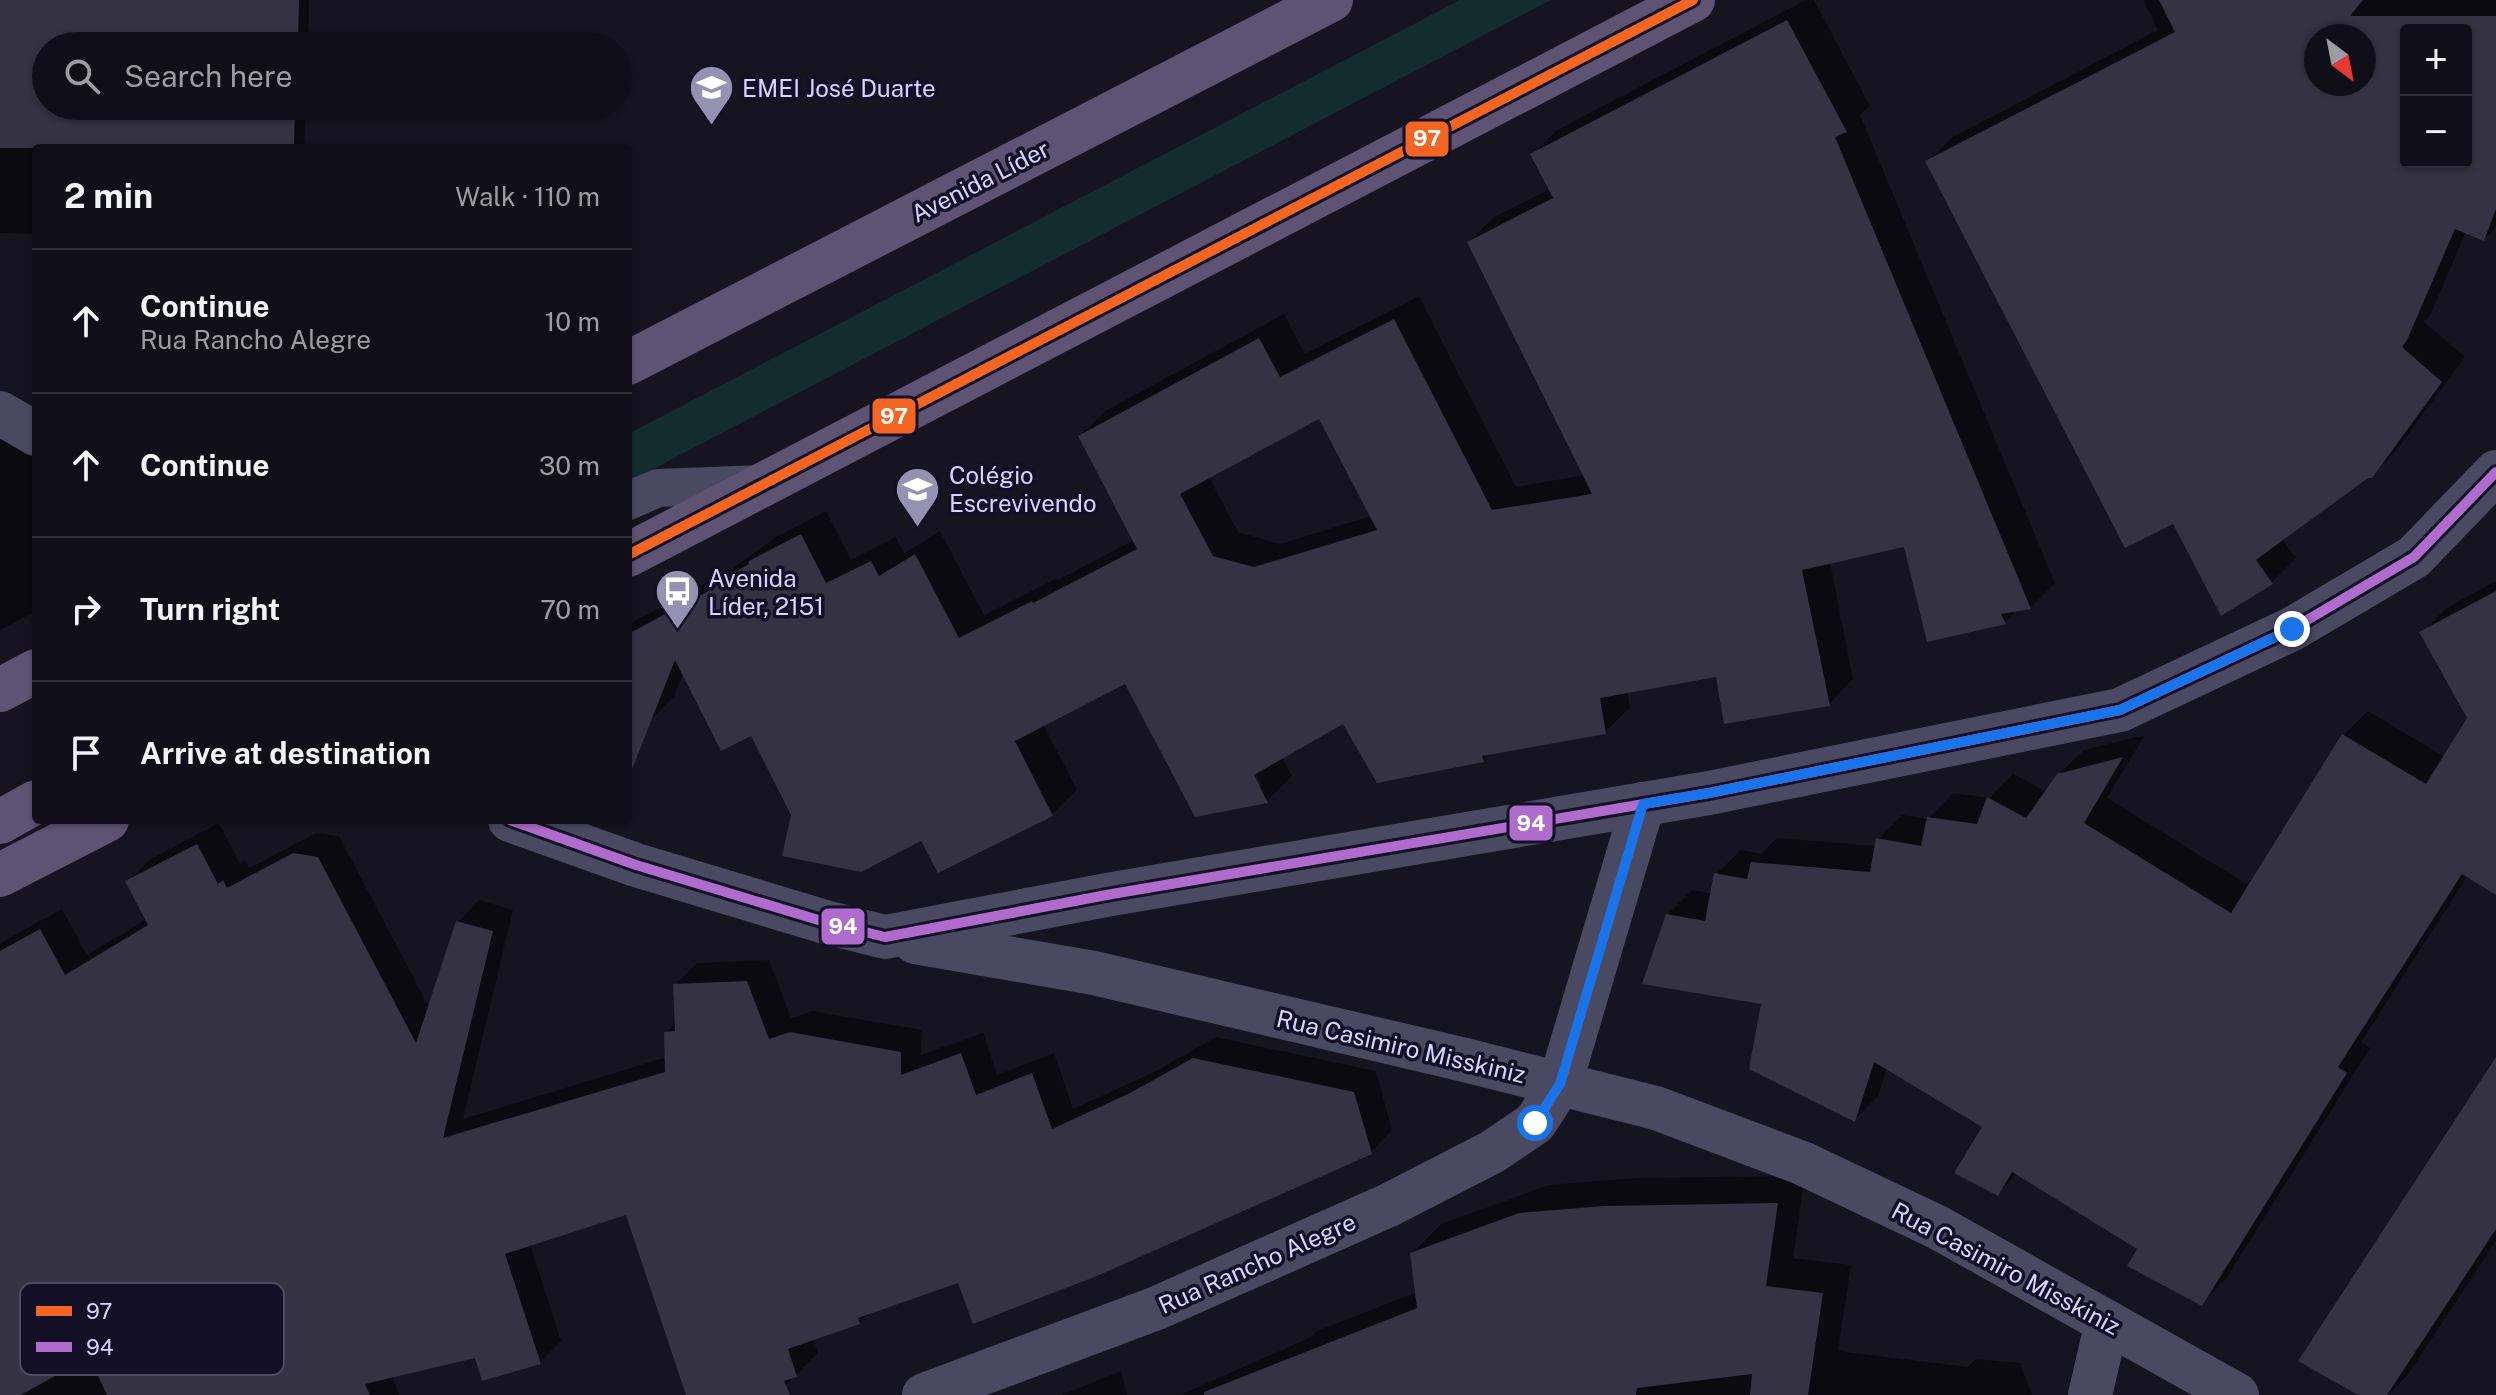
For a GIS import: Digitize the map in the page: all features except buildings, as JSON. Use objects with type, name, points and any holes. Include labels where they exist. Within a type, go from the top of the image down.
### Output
[{"type":"main road","name":"Avenida Líder","points":[[632,361],[1331,0]]},
{"type":"main road","points":[[632,553],[1693,0]]},
{"type":"main road","points":[[0,690],[32,673]]},
{"type":"main road","points":[[0,822],[32,804]]},
{"type":"main road","points":[[0,875],[99,824]]},
{"type":"street","points":[[0,413],[32,432]]},
{"type":"street","points":[[885,937],[1112,894],[1709,793],[2120,710],[2292,629],[2414,557],[2496,472]]},
{"type":"street","name":"Rua Rancho Alegre","points":[[924,1395],[1157,1308],[1389,1205],[1492,1152],[1535,1123],[1560,1084],[1643,804]]},
{"type":"street","name":"Rua Casimiro Misskiniz","points":[[521,824],[636,865],[825,922],[885,937],[1094,973],[1656,1108],[1802,1163],[1937,1227],[2237,1395]]},
{"type":"street","points":[[2090,1395],[2107,1322]]},
{"type":"lane","points":[[632,499],[658,488],[765,484]]},
{"type":"green space","points":[[1460,0],[1551,0],[632,480],[632,432]]},
{"type":"transit line","name":"97","points":[[632,553],[1693,0]]},
{"type":"transit line","name":"94","points":[[521,824],[636,865],[885,937],[1112,894],[1709,793],[2120,710],[2292,629],[2414,557],[2496,472]]},
{"type":"place","name":"EMEI José Duarte","points":[[711,127]]},
{"type":"place","name":"Colégio Escrevivendo","points":[[918,528]]},
{"type":"place","name":"Avenida Líder, 2151","points":[[677,631]]},
{"type":"route","points":[[1535,1123],[1560,1084],[1643,804],[2120,710],[2292,629]]}]
